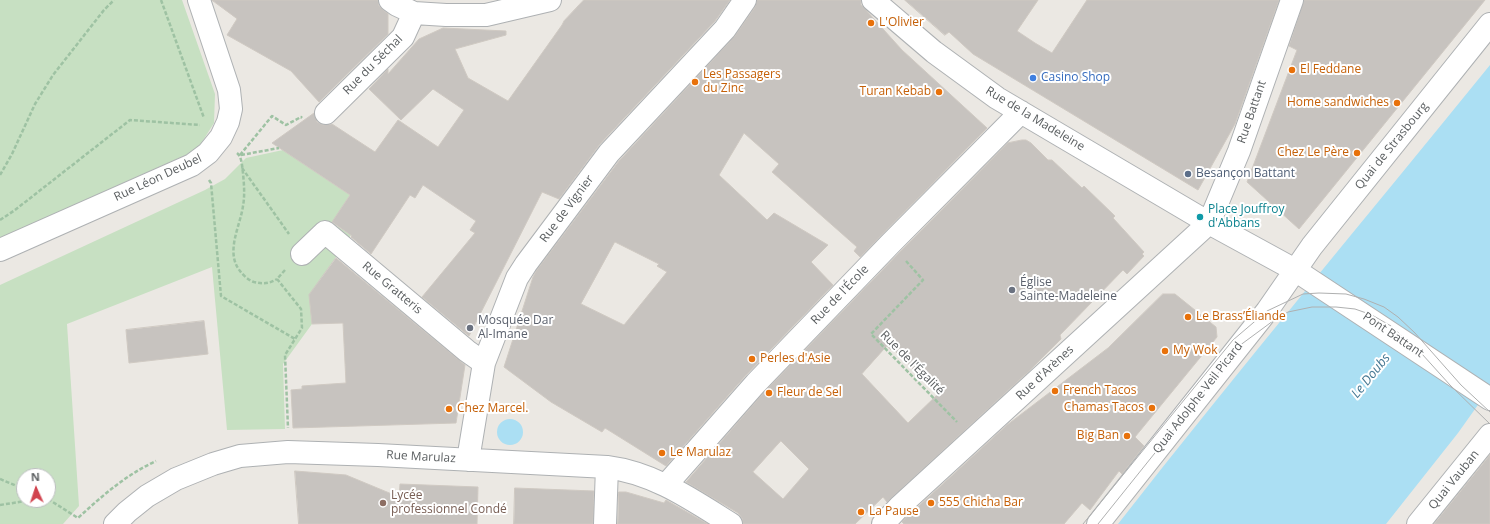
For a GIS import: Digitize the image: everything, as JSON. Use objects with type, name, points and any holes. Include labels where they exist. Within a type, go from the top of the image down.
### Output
[{"type":"street","name":"Rue Léon Deubel","points":[[0,250],[192,164],[208,154],[221,137],[228,122],[231,109],[229,90],[199,0]]},
{"type":"street","points":[[390,0],[414,13],[446,15],[486,15],[550,0]]},
{"type":"street","name":"Rue de Vignier","points":[[468,460],[484,363],[517,278],[609,153],[725,29],[745,0]]},
{"type":"street","name":"Rue de la Madeleine","points":[[873,0],[934,52],[997,98],[1208,223]]},
{"type":"street","name":"Rue Battant","points":[[1208,223],[1238,151],[1292,0]]},
{"type":"street","name":"Rue du Séchal","points":[[326,113],[404,37],[414,13]]},
{"type":"street","name":"Quai de Strasbourg","points":[[1296,270],[1312,246],[1490,24]]},
{"type":"street","name":"Rue de l'École","points":[[666,485],[756,383],[890,244],[1021,112]]},
{"type":"street","points":[[1208,223],[1296,270]]},
{"type":"street","name":"Rue d'Arènes","points":[[883,524],[906,501],[1208,223]]},
{"type":"street","name":"Rue Gratteris","points":[[302,254],[325,232],[467,351],[484,363]]},
{"type":"street","name":"Pont Battant","points":[[1296,270],[1490,399]]},
{"type":"street","name":"Quai Adolphe Veil Picard","points":[[1098,524],[1267,311],[1296,270]]},
{"type":"street","name":"Quai Vauban","points":[[1418,524],[1490,435]]},
{"type":"street","name":"Rue Marulaz","points":[[115,524],[147,496],[176,479],[213,464],[240,456],[288,452],[378,455],[626,469],[666,485],[731,524]]},
{"type":"street","points":[[604,524],[607,467]]},
{"type":"path","points":[[0,175],[12,154],[35,104],[53,75],[104,10],[114,0]]},
{"type":"path","points":[[0,220],[15,210],[130,120],[206,126],[160,0]]},
{"type":"path","points":[[242,168],[302,254],[277,279],[270,283],[252,281],[243,275],[236,266],[233,255],[245,193],[240,156],[272,116],[286,125],[301,117],[311,123],[326,113]]},
{"type":"path","points":[[240,156],[279,148]]},
{"type":"path","points":[[211,183],[221,296],[295,339]]},
{"type":"path","name":"Rue de l'Égalité","points":[[890,244],[923,280],[871,334],[952,416]]},
{"type":"path","points":[[277,279],[301,309],[302,328],[285,355],[289,435]]},
{"type":"path","points":[[0,479],[16,486]]},
{"type":"path","points":[[0,505],[16,502]]},
{"type":"path","points":[[56,504],[78,518]]},
{"type":"green space","points":[[0,0],[182,0],[215,94],[214,123],[197,150],[0,238]]},
{"type":"green space","points":[[283,150],[350,195],[332,223],[351,235],[310,295],[312,324],[283,364],[285,429],[227,430],[212,267],[67,324],[79,506],[63,524],[0,524],[0,285],[205,190],[225,179],[246,158]]},
{"type":"water","name":"Le Doubs","points":[[1490,65],[1490,388],[1458,433],[1386,524],[1118,524],[1256,351]]},
{"type":"water","points":[[510,419],[520,422],[523,432],[520,442],[510,445],[500,442],[497,432],[500,422]]},
{"type":"building","points":[[212,0],[378,0],[379,6],[388,14],[388,34],[319,102],[291,71],[227,35],[237,19]]},
{"type":"building","points":[[584,0],[730,0],[715,21],[600,144],[559,199],[542,192],[469,336],[422,297],[475,233],[470,230],[476,221],[423,185],[415,198],[410,195],[371,254],[351,237],[352,236],[332,222],[350,195],[272,143],[314,113],[317,122],[323,125],[332,124],[375,152],[398,120],[438,147],[464,110],[433,89],[401,120],[369,89],[388,69],[388,74],[419,39],[443,28],[506,31],[506,35],[455,49],[468,78],[508,101],[564,21]]},
{"type":"building","points":[[757,0],[861,0],[861,5],[902,50],[987,128],[860,257],[854,251],[857,247],[772,172],[779,164],[744,133],[719,175],[767,220],[774,213],[828,245],[811,262],[833,285],[747,374],[666,466],[605,428],[602,432],[551,402],[504,367],[536,271],[619,161],[734,37],[755,7]],"holes":[[[615,242],[659,264],[657,266],[667,272],[624,325],[581,304]]]},
{"type":"building","points":[[905,0],[1038,0],[1017,31],[1052,53],[1087,0],[1279,0],[1235,124],[1198,190],[973,54],[949,32],[945,35]]},
{"type":"building","points":[[1304,0],[1485,0],[1299,229],[1247,182],[1297,50],[1289,46]]},
{"type":"building","points":[[1026,140],[1048,160],[1052,160],[1082,188],[1084,186],[1115,216],[1113,218],[1144,252],[1142,254],[1144,256],[1127,274],[1123,270],[1060,335],[1061,339],[1028,372],[887,502],[883,497],[855,524],[743,524],[742,518],[738,513],[686,482],[765,391],[1008,143]],"holes":[[[887,346],[891,350],[892,348],[938,394],[908,423],[862,374]],[[781,441],[809,469],[783,499],[753,472]]]},
{"type":"building","points":[[336,258],[465,365],[456,423],[293,428],[291,390],[302,389],[302,386],[346,383],[343,323],[312,324],[309,295]]},
{"type":"building","points":[[1163,294],[1175,294],[1216,327],[1217,337],[1135,437],[1144,446],[1122,474],[1119,471],[1090,510],[1082,503],[1064,524],[904,524],[902,522],[1007,425],[1108,348]]},
{"type":"building","points":[[204,321],[208,354],[129,363],[126,330]]},
{"type":"building","points":[[1490,455],[1490,524],[1434,524]]},
{"type":"building","points":[[295,471],[346,475],[399,497],[400,484],[478,487],[477,524],[299,524]]},
{"type":"building","points":[[515,488],[594,491],[593,524],[514,524]]},
{"type":"building","points":[[619,492],[626,492],[664,503],[666,500],[708,524],[618,524]]},
{"type":"tram line","points":[[1083,524],[1233,340],[1267,311],[1303,294],[1346,294],[1384,307],[1398,317],[1415,333],[1461,385],[1490,412]]},
{"type":"tram line","points":[[1098,524],[1239,346],[1277,318],[1288,312],[1312,307],[1336,307],[1355,309],[1372,315],[1391,326],[1422,354],[1450,385],[1490,424]]},
{"type":"place","name":"L'Olivier","points":[[871,23]]},
{"type":"place","name":"El Feddane","points":[[1292,70]]},
{"type":"place","name":"Casino Shop","points":[[1033,78]]},
{"type":"place","name":"Les Passagers du Zinc","points":[[695,82]]},
{"type":"place","name":"Turan Kebab","points":[[939,92]]},
{"type":"place","name":"Home sandwiches","points":[[1397,103]]},
{"type":"place","name":"Chez Le Père","points":[[1357,153]]},
{"type":"place","name":"Besançon Battant","points":[[1188,174]]},
{"type":"place","name":"Place Jouffroy d'Abbans","points":[[1200,217]]},
{"type":"place","name":"Église Sainte-Madeleine","points":[[1012,290]]},
{"type":"place","name":"Le Brass’Éliande","points":[[1188,317]]},
{"type":"place","name":"Mosquée Dar Al-Imane","points":[[470,328]]},
{"type":"place","name":"My Wok","points":[[1165,351]]},
{"type":"place","name":"Perles d'Asie","points":[[752,359]]},
{"type":"place","name":"French Tacos","points":[[1055,391]]},
{"type":"place","name":"Fleur de Sel","points":[[769,393]]},
{"type":"place","name":"Chamas Tacos","points":[[1152,408]]},
{"type":"place","name":"Chez Marcel.","points":[[449,409]]},
{"type":"place","name":"Big Ban","points":[[1127,436]]},
{"type":"place","name":"Le Marulaz","points":[[662,453]]},
{"type":"place","name":"Lycée professionnel Condé","points":[[383,503]]},
{"type":"place","name":"555 Chicha Bar","points":[[931,503]]},
{"type":"place","name":"La Pause","points":[[861,512]]}]
